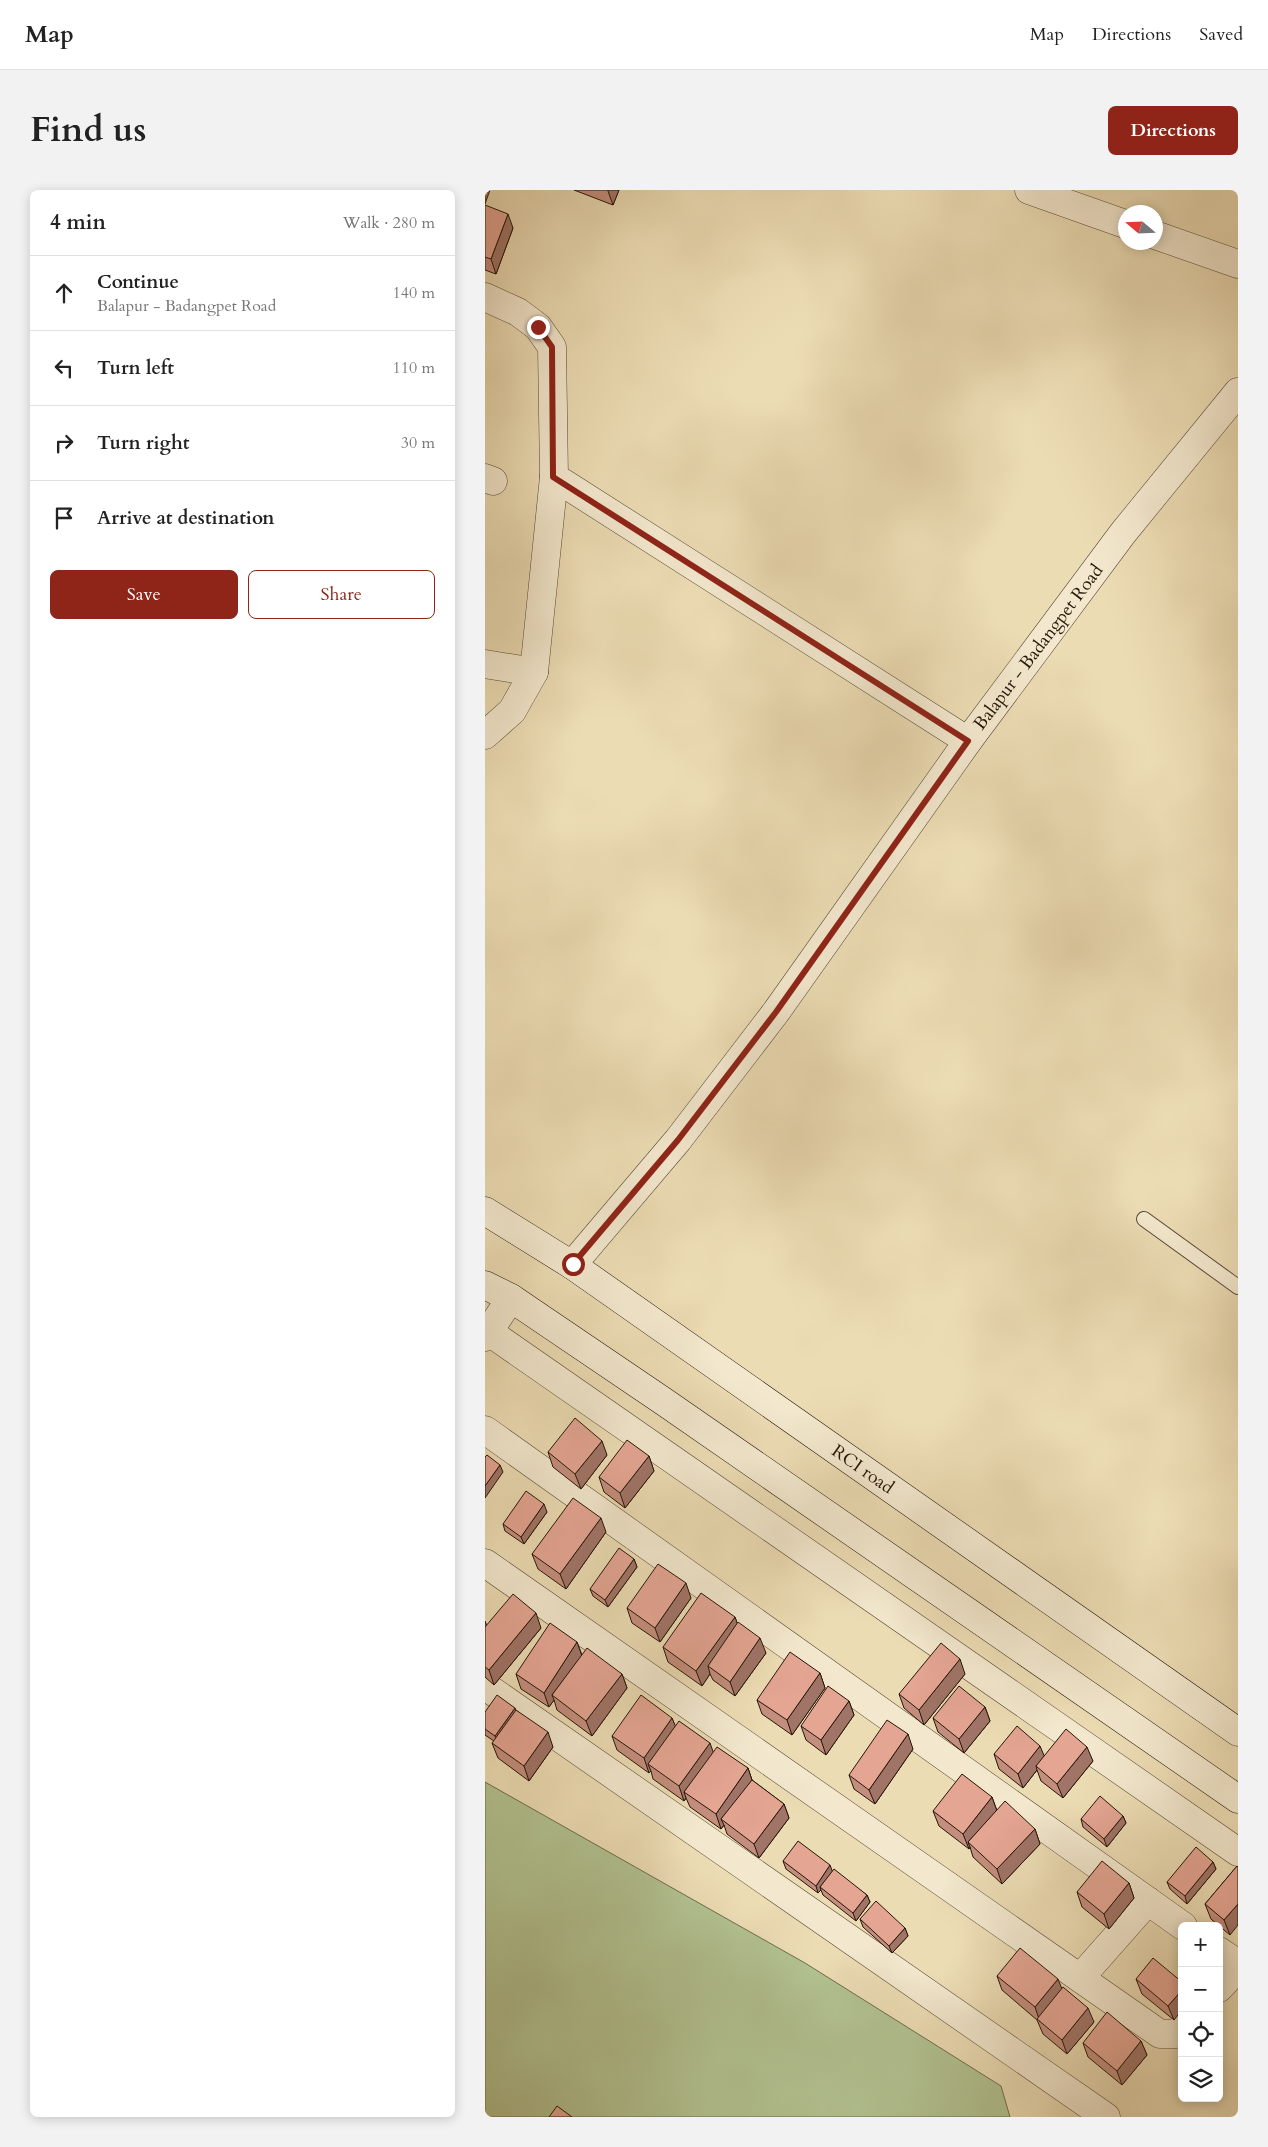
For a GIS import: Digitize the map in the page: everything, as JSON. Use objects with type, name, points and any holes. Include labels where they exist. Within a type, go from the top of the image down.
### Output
[{"type":"street","points":[[1029,190],[1118,222]]},
{"type":"street","points":[[1163,238],[1238,264]]},
{"type":"street","points":[[485,297],[518,312],[538,327],[552,347],[553,477],[534,672],[512,711],[485,735]]},
{"type":"street","name":"Balapur - Badangpet Road","points":[[573,1264],[678,1140],[776,1012],[968,741],[1123,532],[1238,392]]},
{"type":"street","points":[[553,477],[968,741]]},
{"type":"street","points":[[485,664],[534,672]]},
{"type":"street","name":"RCI road","points":[[485,1211],[573,1264],[1238,1732]]},
{"type":"street","points":[[485,1285],[511,1298],[663,1401],[1238,1799]]},
{"type":"street","points":[[511,1298],[487,1334],[1238,1852]]},
{"type":"street","points":[[485,1430],[1178,1923]]},
{"type":"street","points":[[485,1563],[1160,2034],[1176,2034],[1178,2032]]},
{"type":"street","points":[[485,1686],[1106,2117]]},
{"type":"street","points":[[1080,1978],[1148,1902]]},
{"type":"street","points":[[1223,1954],[1238,1966],[1223,1983]]},
{"type":"lane","points":[[1145,1219],[1238,1287]]},
{"type":"green space","points":[[485,1782],[805,1963],[1001,2086],[1010,2117],[485,2117]]},
{"type":"building","points":[[485,205],[508,214],[491,259],[485,257]]},
{"type":"building","points":[[575,1418],[602,1441],[575,1474],[548,1452]]},
{"type":"building","points":[[627,1440],[649,1456],[620,1493],[599,1477]]},
{"type":"building","points":[[487,1455],[500,1465],[485,1486],[485,1457]]},
{"type":"building","points":[[526,1491],[544,1504],[521,1537],[503,1524]]},
{"type":"building","points":[[573,1498],[601,1518],[560,1574],[532,1554]]},
{"type":"building","points":[[619,1548],[634,1559],[605,1600],[590,1589]]},
{"type":"building","points":[[658,1564],[686,1583],[655,1628],[627,1608]]},
{"type":"building","points":[[701,1593],[735,1617],[696,1671],[663,1647]]},
{"type":"building","points":[[513,1594],[536,1613],[489,1670],[485,1667],[485,1627]]},
{"type":"building","points":[[738,1622],[760,1638],[730,1682],[708,1666]]},
{"type":"building","points":[[550,1623],[577,1642],[544,1693],[516,1674]]},
{"type":"building","points":[[941,1643],[960,1659],[919,1710],[899,1694]]},
{"type":"building","points":[[587,1648],[622,1674],[586,1721],[552,1695]]},
{"type":"building","points":[[790,1652],[820,1673],[787,1720],[757,1700]]},
{"type":"building","points":[[828,1686],[849,1701],[821,1740],[801,1726]]},
{"type":"building","points":[[959,1686],[985,1707],[959,1739],[933,1718]]},
{"type":"building","points":[[497,1695],[515,1708],[495,1736],[485,1729],[485,1712]]},
{"type":"building","points":[[641,1695],[672,1718],[644,1758],[612,1736]]},
{"type":"building","points":[[516,1710],[548,1732],[524,1766],[492,1743]]},
{"type":"building","points":[[887,1720],[908,1734],[869,1790],[849,1775]]},
{"type":"building","points":[[679,1721],[710,1743],[679,1786],[648,1764]]},
{"type":"building","points":[[1017,1726],[1040,1746],[1018,1774],[994,1754]]},
{"type":"building","points":[[1066,1729],[1087,1747],[1057,1784],[1036,1766]]},
{"type":"building","points":[[717,1747],[748,1768],[716,1814],[684,1792]]},
{"type":"building","points":[[962,1774],[992,1797],[963,1834],[933,1811]]},
{"type":"building","points":[[752,1780],[784,1804],[754,1844],[721,1819]]},
{"type":"building","points":[[1100,1796],[1123,1816],[1104,1839],[1081,1819]]},
{"type":"building","points":[[1005,1801],[1035,1829],[997,1869],[968,1842]]},
{"type":"building","points":[[798,1841],[830,1865],[816,1886],[783,1861]]},
{"type":"building","points":[[1196,1847],[1213,1862],[1185,1896],[1167,1882]]},
{"type":"building","points":[[1102,1861],[1129,1883],[1104,1914],[1077,1892]]},
{"type":"building","points":[[1237,1866],[1238,1904],[1224,1920],[1205,1904]]},
{"type":"building","points":[[834,1869],[867,1895],[853,1913],[820,1887]]},
{"type":"building","points":[[876,1901],[905,1928],[889,1946],[860,1919]]},
{"type":"building","points":[[1020,1948],[1058,1979],[1035,2007],[997,1976]]},
{"type":"building","points":[[1153,1958],[1178,1979],[1178,1995],[1168,2006],[1136,1979]]},
{"type":"building","points":[[1063,1987],[1088,2008],[1062,2040],[1037,2019]]},
{"type":"building","points":[[1107,2012],[1141,2041],[1117,2071],[1083,2043]]},
{"type":"building","points":[[557,2106],[572,2117],[549,2117]]},
{"type":"route","points":[[538,327],[552,347],[553,477],[968,741],[776,1012],[678,1140],[573,1264]]}]
